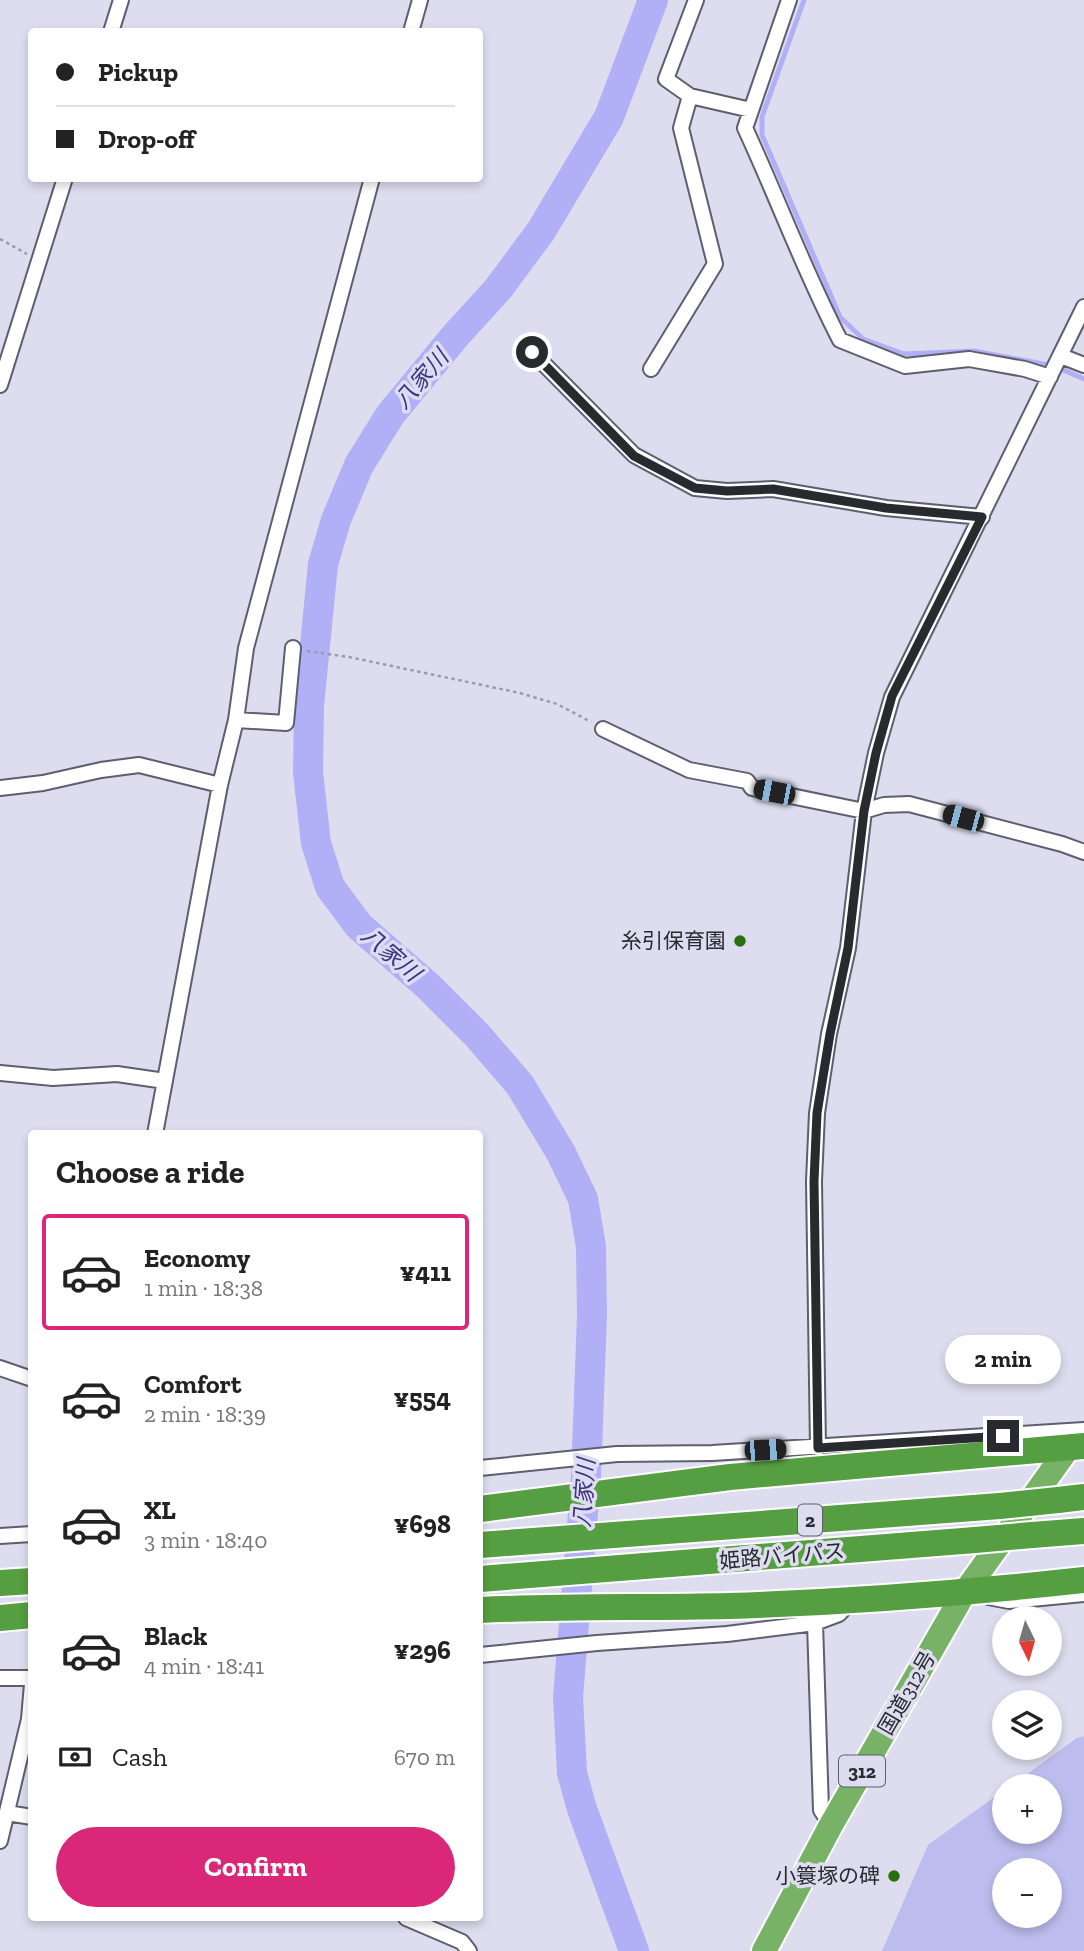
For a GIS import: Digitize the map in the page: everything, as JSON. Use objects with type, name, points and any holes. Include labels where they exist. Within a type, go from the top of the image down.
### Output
[{"type":"highway","points":[[484,1508],[1080,1438]]},
{"type":"highway","name":"国道312号","points":[[764,1951],[831,1825],[964,1593],[1080,1438]]},
{"type":"highway","name":"姫路バイパス","points":[[483,1545],[1000,1506],[1084,1497]]},
{"type":"highway","name":"姫路バイパス","points":[[483,1579],[1084,1531]]},
{"type":"highway","points":[[483,1610],[728,1606],[852,1600],[964,1593],[1084,1580]]},
{"type":"highway","points":[[0,1583],[28,1581]]},
{"type":"highway","points":[[0,1618],[28,1615]]},
{"type":"street","points":[[112,28],[121,0]]},
{"type":"street","points":[[412,28],[420,0]]},
{"type":"street","points":[[696,0],[666,79],[690,96],[751,110]]},
{"type":"street","points":[[789,0],[745,128],[773,188],[816,294],[840,340],[905,366],[969,359],[1025,369],[1050,377]]},
{"type":"street","points":[[652,369],[715,264],[681,128],[690,96]]},
{"type":"street","points":[[0,384],[64,182]]},
{"type":"street","points":[[156,1130],[220,785],[236,720],[246,648],[371,182]]},
{"type":"street","points":[[818,1448],[814,1181],[817,1113],[848,948],[864,811],[876,753],[892,696],[1084,307]]},
{"type":"street","points":[[532,352],[634,456],[695,488],[727,491],[773,489],[886,508],[982,517]]},
{"type":"street","points":[[1061,356],[1084,365]]},
{"type":"street","points":[[236,720],[286,723],[293,648]]},
{"type":"street","points":[[603,729],[689,769],[747,782],[752,788],[864,811],[884,805],[909,804],[1084,852]]},
{"type":"street","points":[[0,788],[139,765],[220,785]]},
{"type":"street","points":[[0,1073],[53,1078],[117,1074],[165,1082]]},
{"type":"street","points":[[0,1368],[28,1378]]},
{"type":"street","points":[[483,1468],[617,1454],[712,1453],[1080,1438]]},
{"type":"street","points":[[0,1536],[28,1534]]},
{"type":"street","points":[[964,1593],[1009,1601],[1084,1594]]},
{"type":"street","points":[[483,1655],[815,1623],[839,1614],[852,1600]]},
{"type":"street","points":[[815,1623],[821,1810],[831,1825]]},
{"type":"street","points":[[0,1678],[28,1678]]},
{"type":"street","points":[[0,1841],[28,1723]]},
{"type":"street","points":[[7,1813],[28,1816]]},
{"type":"street","points":[[413,1921],[462,1942],[469,1951]]},
{"type":"path","points":[[0,239],[38,261]]},
{"type":"path","points":[[293,648],[520,693],[557,704],[603,729]]},
{"type":"shaded area","points":[[1084,1736],[1084,1951],[882,1951],[928,1845],[992,1799],[992,1844],[1062,1844],[1062,1774],[1027,1774],[1046,1760],[1062,1760],[1062,1749]]},
{"type":"waterway","name":"八家川","points":[[634,1951],[582,1809],[572,1773],[568,1697],[586,1476],[592,1315],[591,1247],[583,1199],[561,1153],[520,1085],[477,1035],[428,986],[359,926],[330,887],[316,843],[308,773],[309,706],[323,564],[336,520],[359,465],[390,415],[498,289],[541,231],[609,117],[653,0]]},
{"type":"waterway","points":[[804,0],[762,117],[762,135],[840,317],[863,339],[904,354],[974,351],[1054,366],[1084,379]]},
{"type":"place","name":"糸引保育園","points":[[740,941]]},
{"type":"place","name":"小簑塚の碑","points":[[894,1876]]},
{"type":"route","points":[[532,352],[634,456],[695,488],[727,491],[773,489],[886,508],[982,517],[892,696],[864,811],[848,948],[817,1113],[814,1181],[818,1448],[1003,1436]]}]
